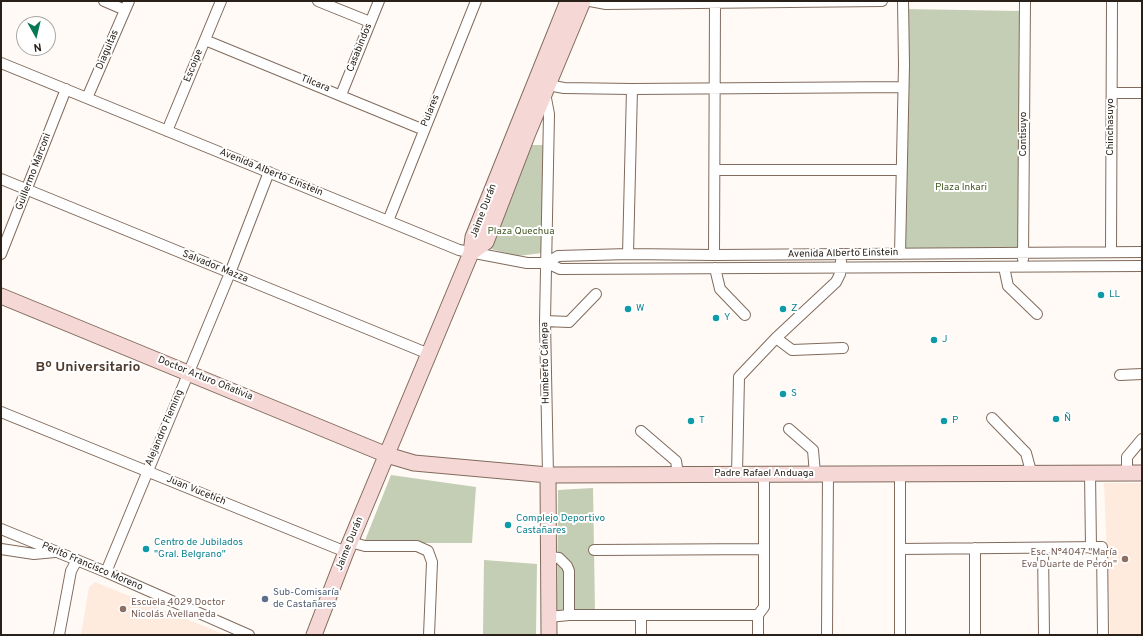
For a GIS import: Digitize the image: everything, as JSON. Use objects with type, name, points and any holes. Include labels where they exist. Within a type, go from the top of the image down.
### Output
[{"type":"street","points":[[104,1],[127,5]]},
{"type":"street","name":"Escoipe","points":[[168,131],[221,1]]},
{"type":"street","points":[[318,1],[370,22]]},
{"type":"street","name":"Casabindos","points":[[341,95],[379,1]]},
{"type":"street","name":"Pulares","points":[[388,221],[476,1]]},
{"type":"street","name":"Jaime Durán","points":[[314,635],[348,547],[471,253],[472,237],[568,1]]},
{"type":"street","name":"Jaime Durán","points":[[471,253],[486,242],[546,88],[583,1]]},
{"type":"street","points":[[590,1],[606,4],[882,1]]},
{"type":"street","points":[[900,254],[903,1]]},
{"type":"street","name":"Contisuyo","points":[[1023,267],[1025,1]]},
{"type":"street","name":"Chinchasuyo","points":[[1111,252],[1112,1]]},
{"type":"street","points":[[714,256],[715,3]]},
{"type":"street","name":"Diaguitas","points":[[87,98],[127,5]]},
{"type":"street","name":"Tilcara","points":[[205,40],[424,130]]},
{"type":"street","name":"Avenida Alberto Einstein","points":[[1,63],[388,221],[471,253],[527,263],[546,263],[560,269],[1142,266]]},
{"type":"street","points":[[546,88],[715,89],[903,87]]},
{"type":"street","name":"Humberto Cánepa","points":[[546,88],[548,114],[545,321],[549,635]]},
{"type":"street","name":"Guillermo Marconi","points":[[1,254],[66,89]]},
{"type":"street","points":[[628,254],[632,89]]},
{"type":"street","points":[[1112,93],[1142,93]]},
{"type":"street","points":[[715,170],[901,170]]},
{"type":"street","name":"Alejandro Fleming","points":[[106,572],[146,471],[230,273],[269,172]]},
{"type":"street","name":"Salvador Mazza","points":[[1,179],[429,354]]},
{"type":"street","name":"Avenida Alberto Einstein","points":[[546,263],[558,256],[628,254],[714,256],[1142,252]]},
{"type":"street","points":[[737,474],[739,377],[776,338],[836,282],[840,267],[841,255]]},
{"type":"street","points":[[1004,267],[1008,286],[1037,314]]},
{"type":"street","points":[[715,268],[720,288],[745,316]]},
{"type":"street","points":[[545,321],[569,322],[596,294]]},
{"type":"street","name":"Doctor Arturo Oñativia","points":[[1,296],[387,455]]},
{"type":"street","points":[[776,338],[792,350],[843,348]]},
{"type":"street","points":[[1120,375],[1142,374]]},
{"type":"street","name":"Juan Vucetich","points":[[1,412],[146,471],[348,547],[417,546],[428,552],[432,562],[429,635]]},
{"type":"street","points":[[992,418],[1026,453],[1032,474]]},
{"type":"street","points":[[789,430],[813,450],[822,474],[827,635]]},
{"type":"street","points":[[641,431],[676,461],[678,474]]},
{"type":"street","points":[[1127,474],[1127,457],[1142,439]]},
{"type":"street","name":"Padre Rafael Anduaga","points":[[387,455],[414,463],[548,475],[1142,473]]},
{"type":"street","points":[[900,474],[900,635]]},
{"type":"street","points":[[1090,474],[1091,548]]},
{"type":"street","points":[[758,635],[758,615],[764,607],[764,475]]},
{"type":"street","name":"Perito Francisco Moreno","points":[[1,529],[106,572],[249,635]]},
{"type":"street","points":[[900,549],[1102,547],[1103,635]]},
{"type":"street","points":[[1,548],[34,554],[57,552]]},
{"type":"street","points":[[974,548],[975,635]]},
{"type":"street","points":[[1043,548],[1044,635]]},
{"type":"street","points":[[594,550],[764,549]]},
{"type":"street","points":[[549,557],[559,558],[567,566],[569,616]]},
{"type":"street","points":[[59,635],[71,571],[76,560]]},
{"type":"street","points":[[549,617],[758,615]]},
{"type":"street","points":[[641,616],[641,635]]},
{"type":"shaded area","name":"Esc. N°4047 \"María Eva Duarte de Perón\"","points":[[1104,483],[1142,483],[1142,635],[1110,635]]},
{"type":"shaded area","name":"Escuela 4029 Doctor Nicolás Avellaneda","points":[[95,582],[226,635],[81,635],[89,587]]},
{"type":"green space","name":"Plaza Inkari","points":[[903,9],[1019,11],[1020,248],[900,248]]},
{"type":"green space","name":"Plaza Quechua","points":[[532,145],[543,145],[542,253],[518,256],[491,249]]},
{"type":"green space","points":[[391,475],[476,487],[472,543],[364,543]]},
{"type":"green space","points":[[593,488],[595,612],[557,612],[558,490]]},
{"type":"green space","points":[[484,560],[537,564],[536,635],[483,635]]},
{"type":"place","name":"LL","points":[[1101,295]]},
{"type":"place","name":"W","points":[[628,309]]},
{"type":"place","name":"Z","points":[[783,309]]},
{"type":"place","name":"Y","points":[[716,318]]},
{"type":"place","name":"J","points":[[934,340]]},
{"type":"place","name":"S","points":[[783,394]]},
{"type":"place","name":"Ñ","points":[[1056,419]]},
{"type":"place","name":"T","points":[[691,421]]},
{"type":"place","name":"P","points":[[944,421]]},
{"type":"place","name":"Complejo Deportivo Castañares","points":[[508,525]]},
{"type":"place","name":"Centro de Jubilados \"Gral. Belgrano\"","points":[[146,549]]},
{"type":"place","name":"Esc. N°4047 \"María Eva Duarte de Perón\"","points":[[1125,559]]},
{"type":"place","name":"Sub-Comisaría de Castañares","points":[[265,599]]},
{"type":"place","name":"Escuela 4029 Doctor Nicolás Avellaneda","points":[[123,609]]},
{"type":"district","name":"Bº Universitario","points":[[88,368]]}]
